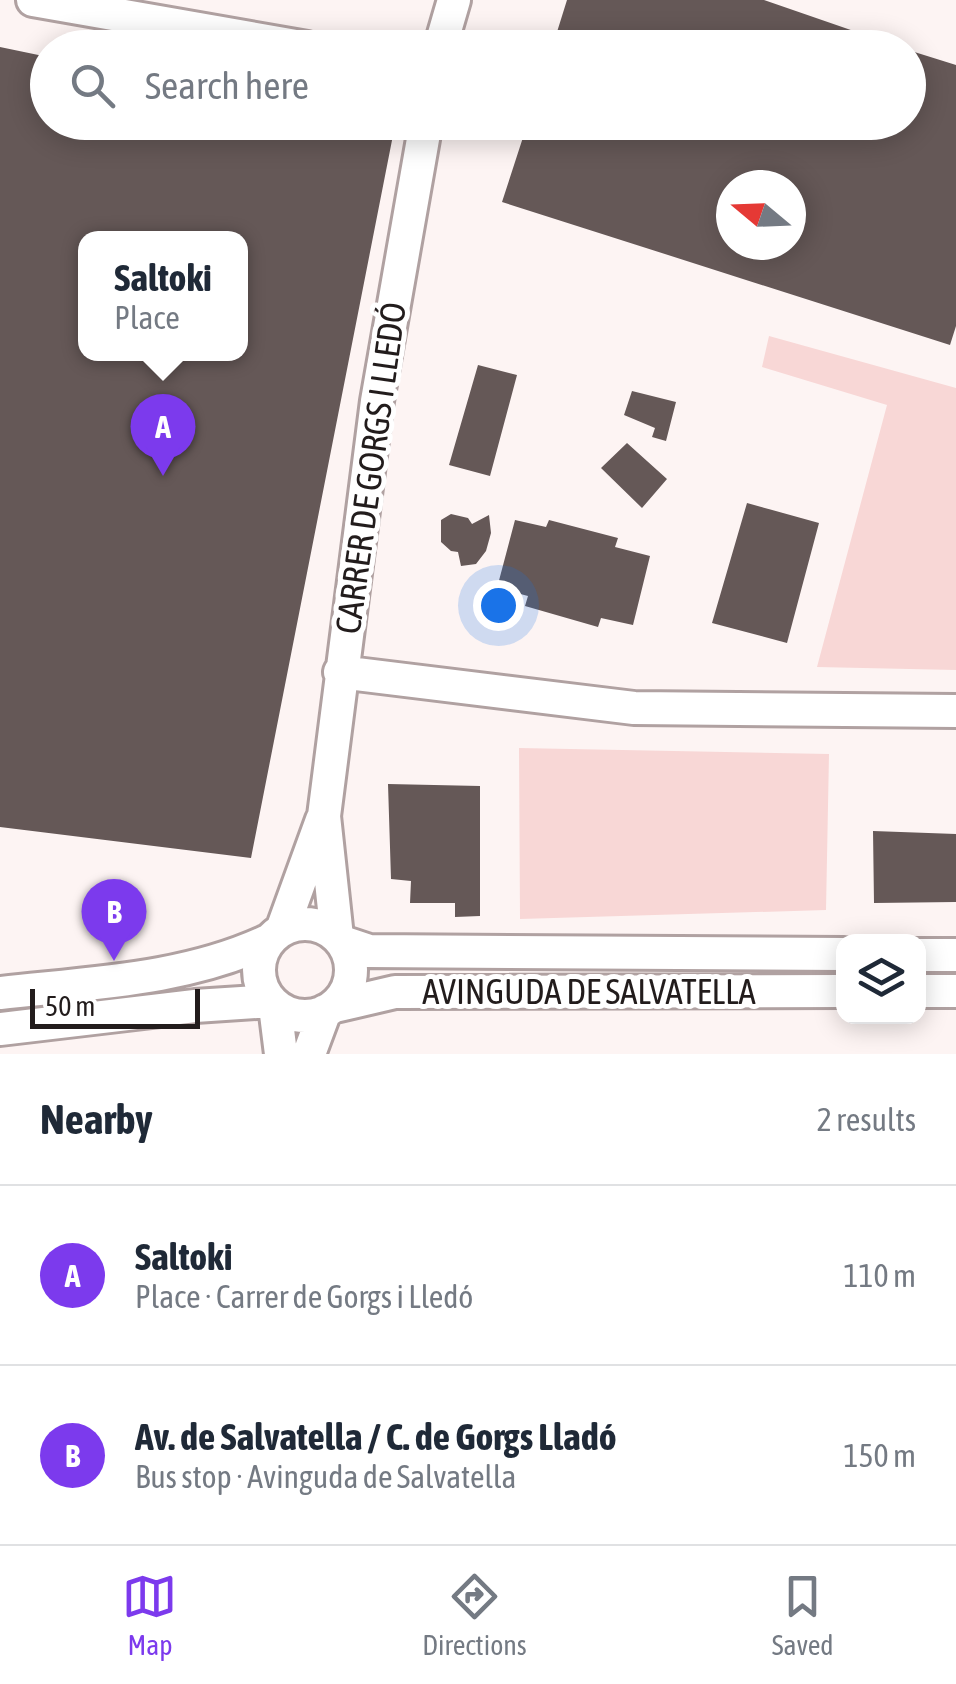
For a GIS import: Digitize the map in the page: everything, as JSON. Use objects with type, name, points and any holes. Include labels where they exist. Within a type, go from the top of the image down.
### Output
[{"type":"street","points":[[33,0],[204,30]]},
{"type":"street","points":[[445,30],[454,0]]},
{"type":"street","name":"CARRER DE GORGS I LLEDÓ","points":[[340,940],[324,816],[377,401],[423,140]]},
{"type":"street","points":[[340,672],[634,708],[956,711]]},
{"type":"street","name":"CARRER DE GORGS I LLEDÓ","points":[[276,935],[324,816]]},
{"type":"street","points":[[0,993],[194,967],[293,925],[311,924],[330,931],[340,940],[350,958],[352,974],[345,994],[330,1009],[309,1054]]},
{"type":"street","points":[[276,935],[261,955],[258,974],[273,1004],[281,1054]]},
{"type":"street","name":"AVINGUDA DE SALVATELLA","points":[[340,940],[369,951],[836,954]]},
{"type":"street","points":[[926,955],[956,955]]},
{"type":"street","points":[[926,991],[956,991]]},
{"type":"street","name":"AVINGUDA DE SALVATELLA","points":[[330,1009],[396,992],[836,992]]},
{"type":"street","points":[[0,1028],[195,1006],[273,1004],[302,1017],[330,1009]]},
{"type":"shaded area","points":[[769,336],[956,388],[956,670],[817,667],[887,405],[762,367]]},
{"type":"shaded area","points":[[519,748],[829,754],[826,910],[520,919]]},
{"type":"building","points":[[567,0],[764,0],[851,30],[558,30]]},
{"type":"building","points":[[0,47],[30,53],[30,140],[392,140],[251,858],[0,827]]},
{"type":"building","points":[[926,56],[956,65],[956,326],[950,345],[502,202],[522,140],[926,140]]},
{"type":"building","points":[[478,365],[517,375],[490,476],[449,465]]},
{"type":"building","points":[[632,391],[676,402],[666,441],[652,437],[655,428],[624,415]]},
{"type":"building","points":[[627,443],[667,479],[642,508],[601,468]]},
{"type":"building","points":[[747,503],[819,523],[787,643],[712,623]]},
{"type":"building","points":[[451,514],[468,518],[472,524],[489,515],[491,533],[486,551],[476,564],[461,566],[458,552],[441,542],[441,520]]},
{"type":"building","points":[[515,520],[546,527],[549,520],[618,538],[615,547],[650,556],[633,625],[601,618],[598,627],[525,606],[528,596],[497,588]]},
{"type":"building","points":[[388,784],[480,786],[480,916],[455,917],[455,903],[410,903],[411,881],[391,879]]},
{"type":"building","points":[[873,831],[956,834],[956,902],[874,903]]},
{"type":"place","name":"Saltoki","points":[[163,476]]},
{"type":"place","name":"Av. de Salvatella / C. de Gorgs Lladó","points":[[114,961]]}]
